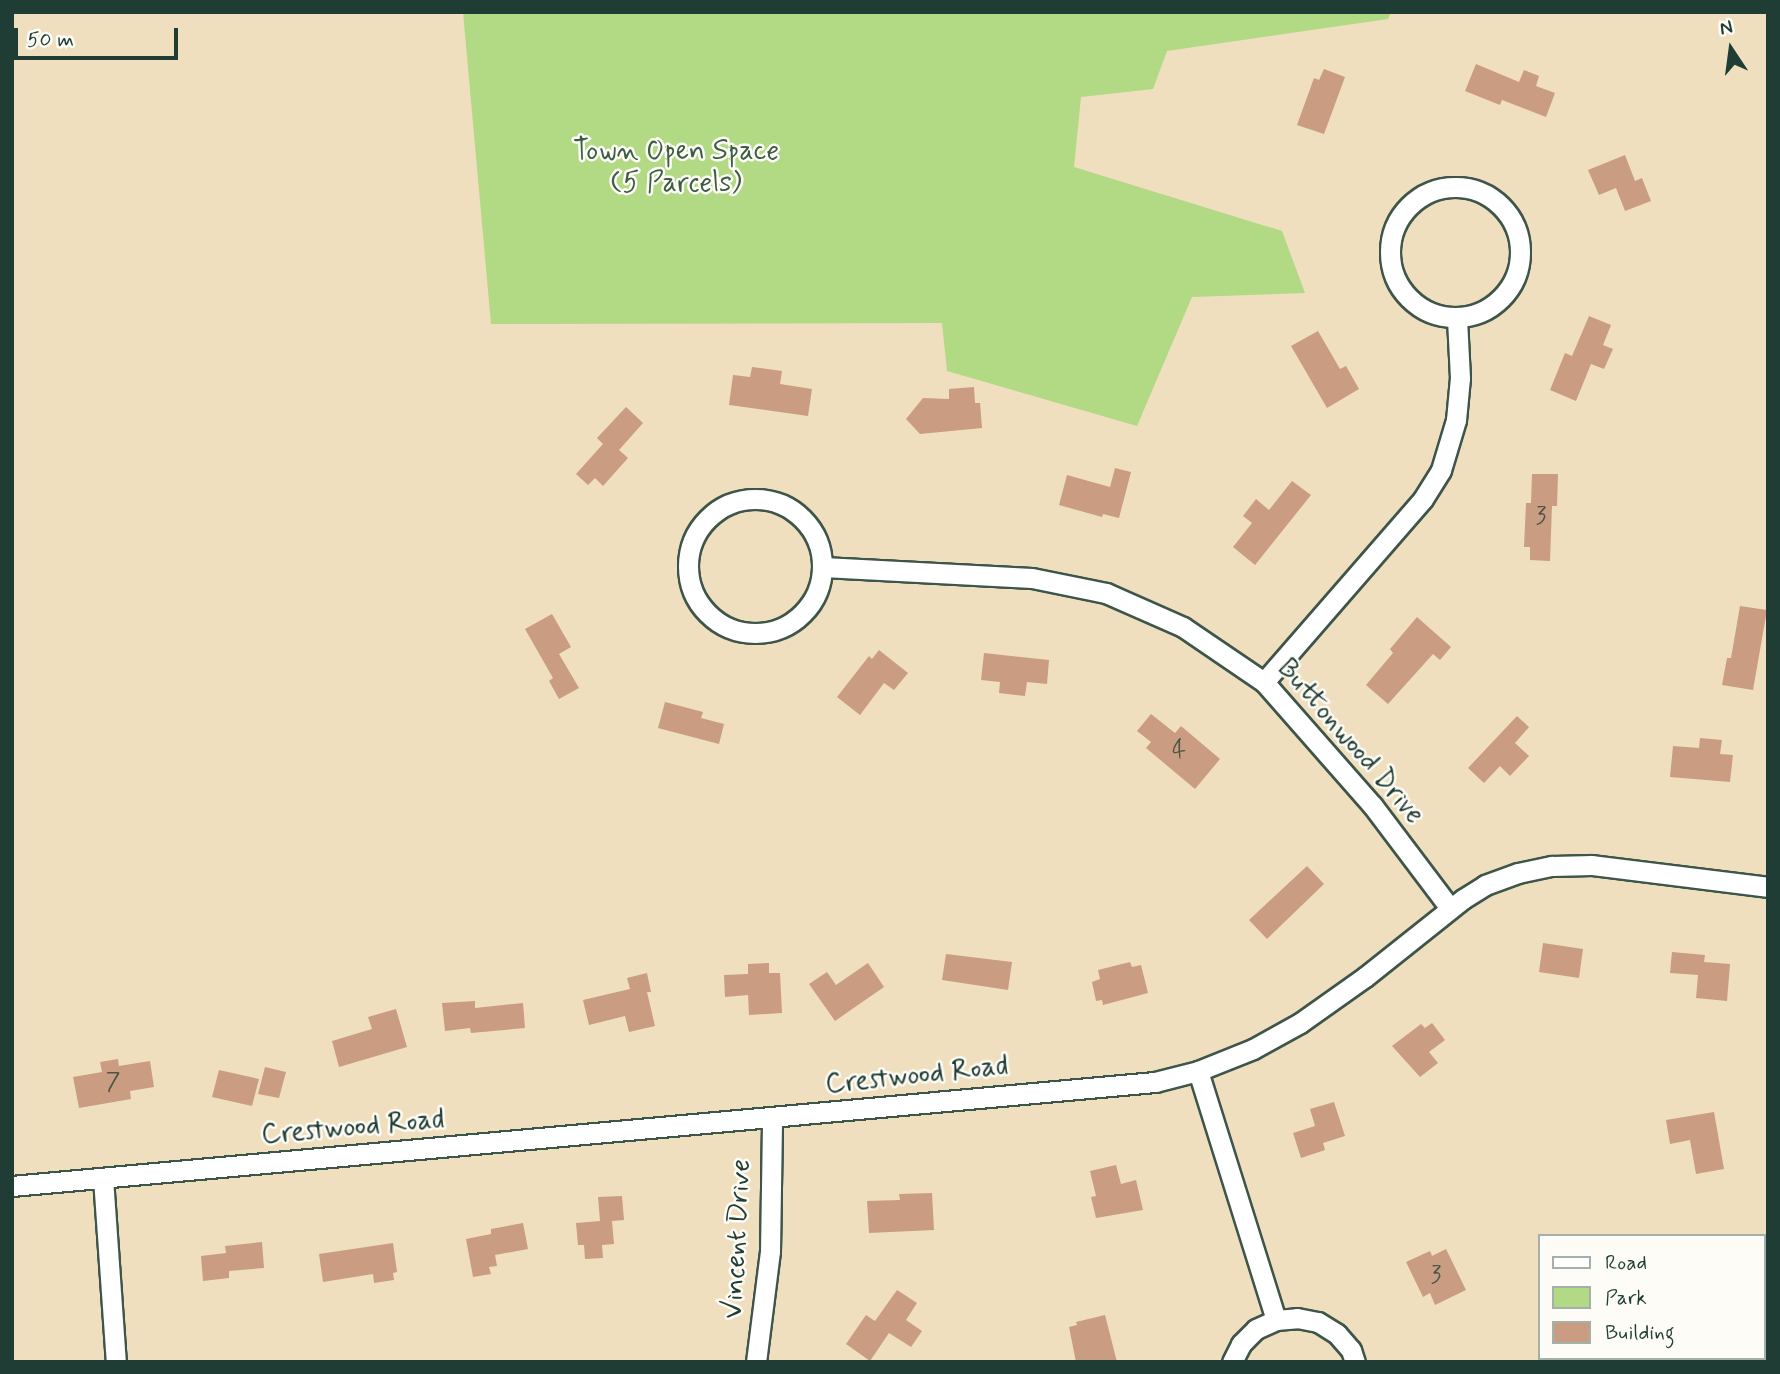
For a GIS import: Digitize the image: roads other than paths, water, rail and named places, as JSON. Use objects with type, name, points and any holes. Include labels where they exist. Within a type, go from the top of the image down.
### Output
[{"type":"street","points":[[1463,187],[1484,193],[1501,206],[1514,224],[1520,244],[1519,266],[1511,286],[1497,302],[1478,313],[1457,317],[1436,315],[1416,306],[1401,290],[1390,260],[1394,229],[1405,210],[1421,196],[1441,188],[1463,187]]},
{"type":"street","points":[[1264,682],[1423,499],[1441,470],[1456,420],[1460,379],[1457,317]]},
{"type":"street","points":[[744,500],[768,500],[790,509],[807,524],[819,544],[822,567],[818,590],[806,610],[788,625],[766,633],[742,632],[720,624],[702,608],[691,588],[688,565],[692,542],[704,522],[722,508],[744,500]]},
{"type":"street","name":"Buttonwood Drive","points":[[822,567],[1032,578],[1106,593],[1182,627],[1264,682],[1373,806],[1450,908]]},
{"type":"street","name":"Crestwood Road","points":[[12,1186],[772,1119],[1155,1082],[1198,1071],[1253,1049],[1300,1023],[1365,977],[1450,908],[1485,885],[1518,873],[1552,866],[1592,865],[1768,887]]},
{"type":"street","points":[[1198,1071],[1276,1320]]},
{"type":"street","name":"Vincent Drive","points":[[756,1362],[770,1251],[772,1119]]},
{"type":"street","points":[[103,1178],[116,1362]]},
{"type":"street","points":[[1232,1362],[1241,1344],[1256,1329],[1276,1320],[1297,1318],[1318,1322],[1337,1334],[1351,1350],[1355,1362]]},
{"type":"park label","name":"Town Open Space (5 Parcels)","points":[[676,168]]}]
